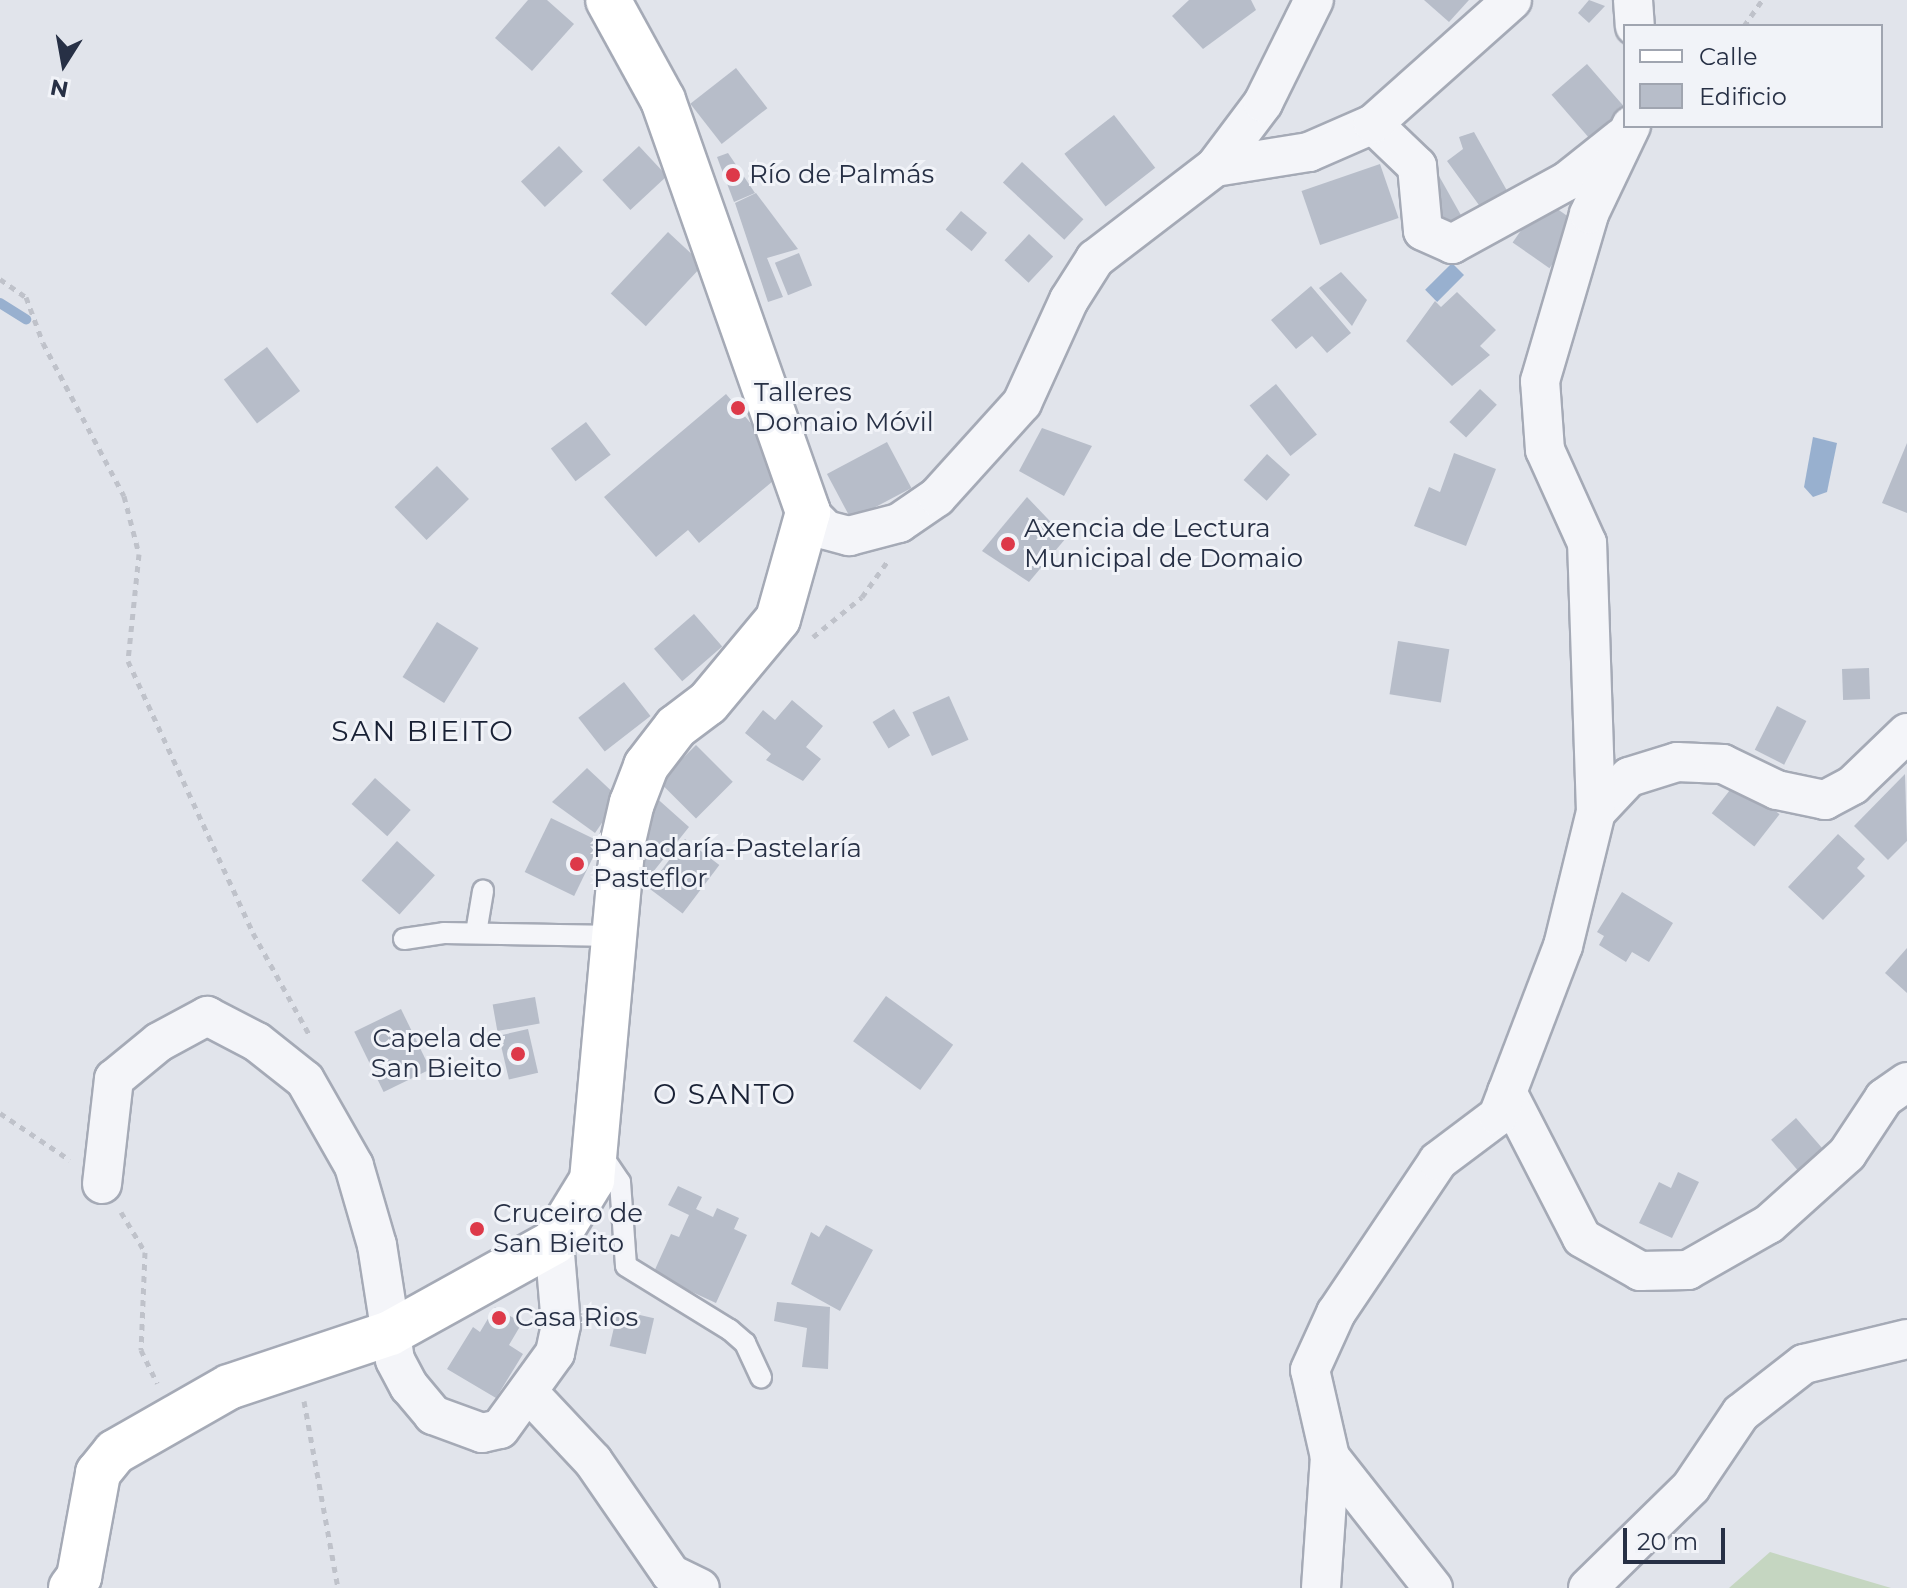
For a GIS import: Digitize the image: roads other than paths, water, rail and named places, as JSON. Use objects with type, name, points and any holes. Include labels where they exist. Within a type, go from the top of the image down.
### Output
[{"type":"street","points":[[608,0],[663,100],[808,512],[826,530],[849,536],[899,523],[937,497],[1022,403],[1069,300],[1095,259],[1215,167],[1263,103],[1314,0]]},
{"type":"street","points":[[1215,167],[1309,152],[1373,124],[1512,0]]},
{"type":"street","points":[[1633,0],[1635,24]]},
{"type":"street","points":[[1373,124],[1417,166],[1423,231],[1452,244],[1567,181],[1629,129]]},
{"type":"street","points":[[1321,1588],[1330,1457],[1310,1370],[1336,1313],[1438,1161],[1498,1116],[1563,946],[1596,812],[1587,543],[1545,450],[1540,381],[1589,214],[1629,129]]},
{"type":"street","points":[[71,1588],[79,1577],[98,1473],[115,1452],[178,1419],[229,1387],[289,1363],[396,1329],[554,1242],[592,1180],[623,841],[646,766],[778,619],[808,512]]},
{"type":"street","points":[[1596,812],[1629,777],[1677,762],[1723,764],[1777,790],[1825,800],[1853,785],[1907,733]]},
{"type":"street","points":[[102,1184],[114,1079],[159,1042],[207,1016],[257,1042],[309,1086],[354,1166],[377,1245],[396,1329],[395,1360],[433,1415],[458,1428],[517,1409],[555,1353],[561,1325],[554,1242]]},
{"type":"street","points":[[1507,1092],[1582,1238],[1640,1271],[1688,1270],[1769,1224],[1847,1154],[1884,1098],[1907,1082]]},
{"type":"street","points":[[1588,1588],[1691,1487],[1741,1413],[1804,1364],[1907,1339]]},
{"type":"street","points":[[517,1409],[593,1461],[671,1574],[700,1588]]},
{"type":"street","points":[[1330,1457],[1433,1588]]},
{"type":"lane","points":[[476,933],[483,891]]},
{"type":"lane","points":[[404,939],[476,933],[616,936]]},
{"type":"lane","points":[[596,1147],[620,1182],[626,1266],[730,1330],[745,1343],[761,1378]]},
{"type":"water","points":[[1452,263],[1464,275],[1437,302],[1425,290]]},
{"type":"water","points":[[1813,437],[1837,443],[1827,492],[1813,497],[1804,487]]},
{"type":"waterway","points":[[0,303],[26,319]]},
{"type":"place","name":"Río de Palmás","points":[[733,175]]},
{"type":"place","name":"Talleres Domaio Móvil","points":[[738,408]]},
{"type":"place","name":"Axencia de Lectura Municipal de Domaio","points":[[1008,544]]},
{"type":"place","name":"Panadaría-Pastelaría Pasteflor","points":[[577,864]]},
{"type":"place","name":"Capela de San Bieito","points":[[518,1054]]},
{"type":"place","name":"Cruceiro de San Bieito","points":[[477,1229]]},
{"type":"place","name":"Casa Rios","points":[[499,1318]]},
{"type":"district","name":"SAN BIEITO","points":[[423,731]]},
{"type":"district","name":"O SANTO","points":[[725,1094]]}]
